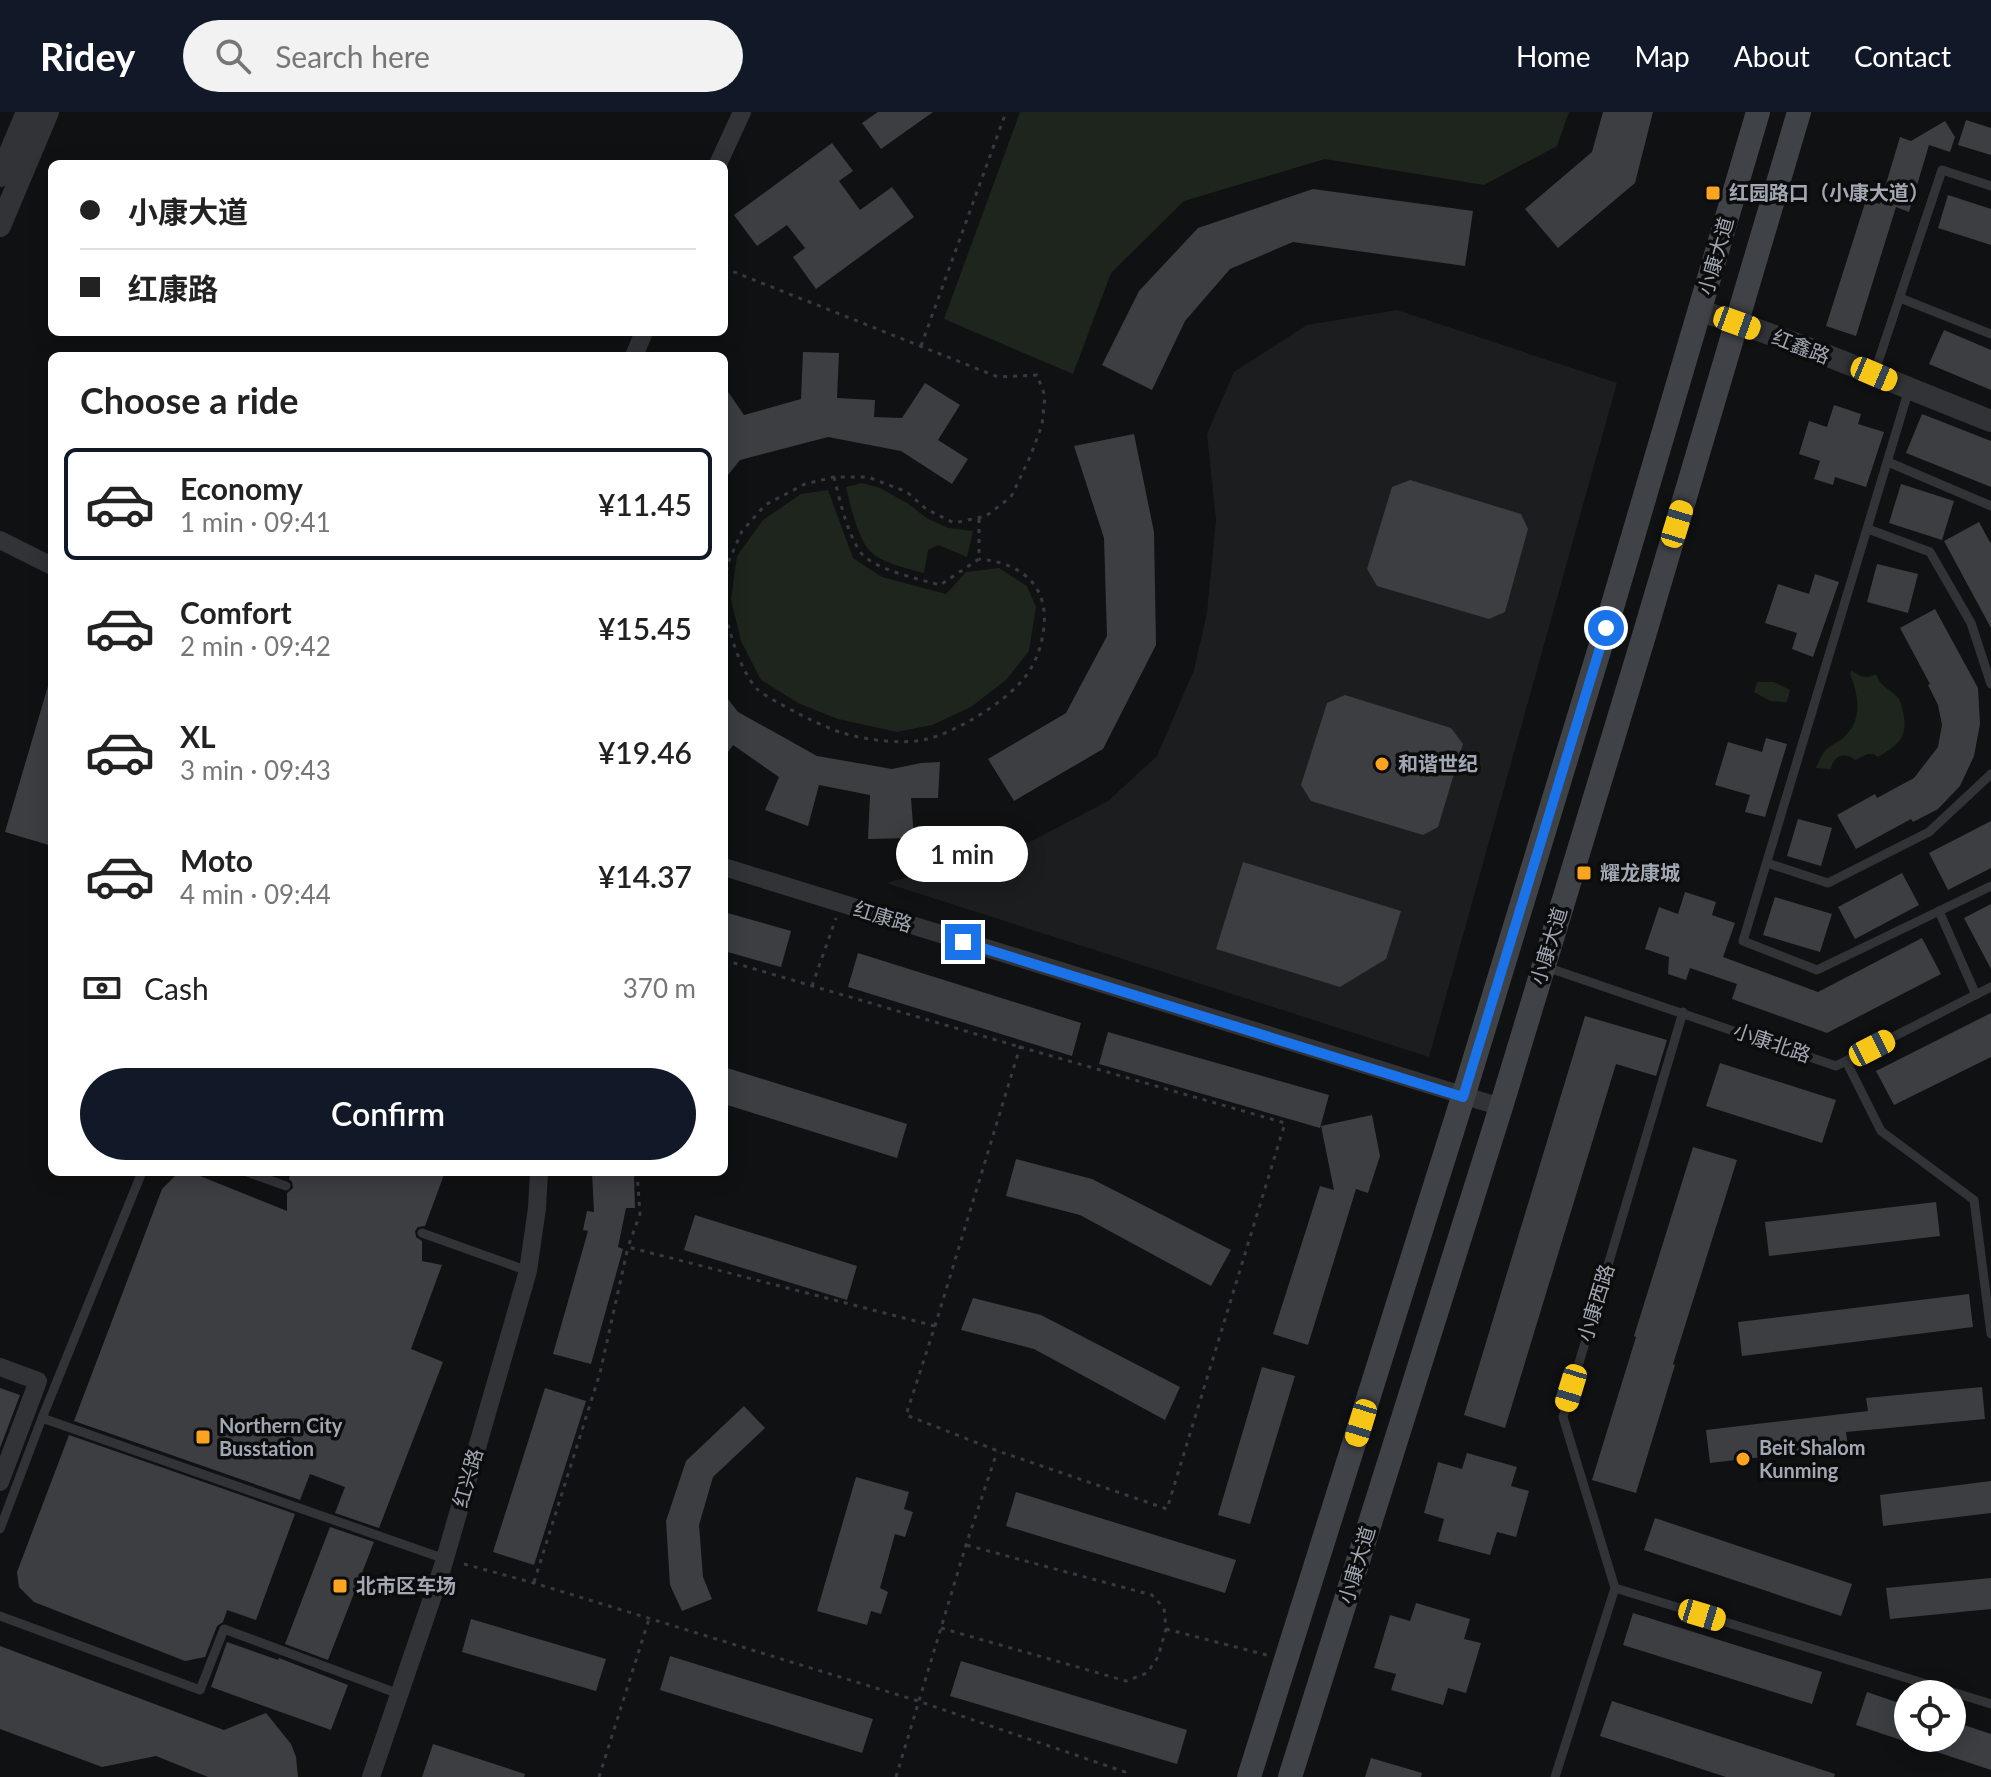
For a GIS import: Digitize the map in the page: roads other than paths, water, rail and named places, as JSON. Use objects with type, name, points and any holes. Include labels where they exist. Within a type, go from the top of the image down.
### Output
[{"type":"main road","name":"小康大道","points":[[1249,1777],[1463,1097],[1606,628],[1758,112]]},
{"type":"main road","name":"小康大道","points":[[1290,1777],[1501,1107],[1799,112]]},
{"type":"street","points":[[0,176],[27,112]]},
{"type":"street","points":[[0,226],[48,112]]},
{"type":"street","points":[[720,160],[742,112]]},
{"type":"street","name":"红鑫路","points":[[1700,311],[1874,374],[1991,421]]},
{"type":"street","points":[[0,540],[48,564]]},
{"type":"street","name":"红康路","points":[[728,868],[1501,1107]]},
{"type":"street","name":"红兴路","points":[[371,1777],[445,1559],[528,1271],[539,1176]]},
{"type":"street","points":[[0,1367],[38,1381],[0,1482]]},
{"type":"lane","points":[[1874,374],[1942,170],[1991,186]]},
{"type":"lane","points":[[1900,298],[1991,334]]},
{"type":"lane","points":[[1909,389],[1743,941],[1817,970],[1991,886]]},
{"type":"lane","points":[[1888,462],[1991,506]]},
{"type":"lane","points":[[1868,529],[1930,552],[1971,623],[1991,684]]},
{"type":"lane","points":[[1767,863],[1828,883],[1929,832],[1991,774]]},
{"type":"lane","points":[[1939,911],[1976,995]]},
{"type":"lane","name":"小康北路","points":[[1543,966],[1836,1066],[1846,1061]]},
{"type":"lane","points":[[1991,987],[1846,1061],[1881,1131],[1974,1200],[1991,1334]]},
{"type":"lane","name":"小康西路","points":[[1615,1588],[1563,1417],[1683,1012]]},
{"type":"lane","points":[[0,1529],[140,1176]]},
{"type":"lane","points":[[258,1176],[286,1186]]},
{"type":"lane","points":[[422,1233],[528,1271]]},
{"type":"lane","points":[[42,1418],[445,1559]]},
{"type":"lane","points":[[1555,1777],[1615,1588],[1991,1704]]},
{"type":"lane","points":[[0,1616],[200,1690],[224,1629],[399,1694]]},
{"type":"place","name":"红园路口（小康大道）","points":[[1713,193]]},
{"type":"place","name":"和谐世纪","points":[[1382,764]]},
{"type":"place","name":"耀龙康城","points":[[1584,873]]},
{"type":"place","name":"Northern City Busstation","points":[[203,1437]]},
{"type":"place","name":"Beit Shalom Kunming","points":[[1743,1459]]},
{"type":"place","name":"北市区车场","points":[[340,1586]]}]
